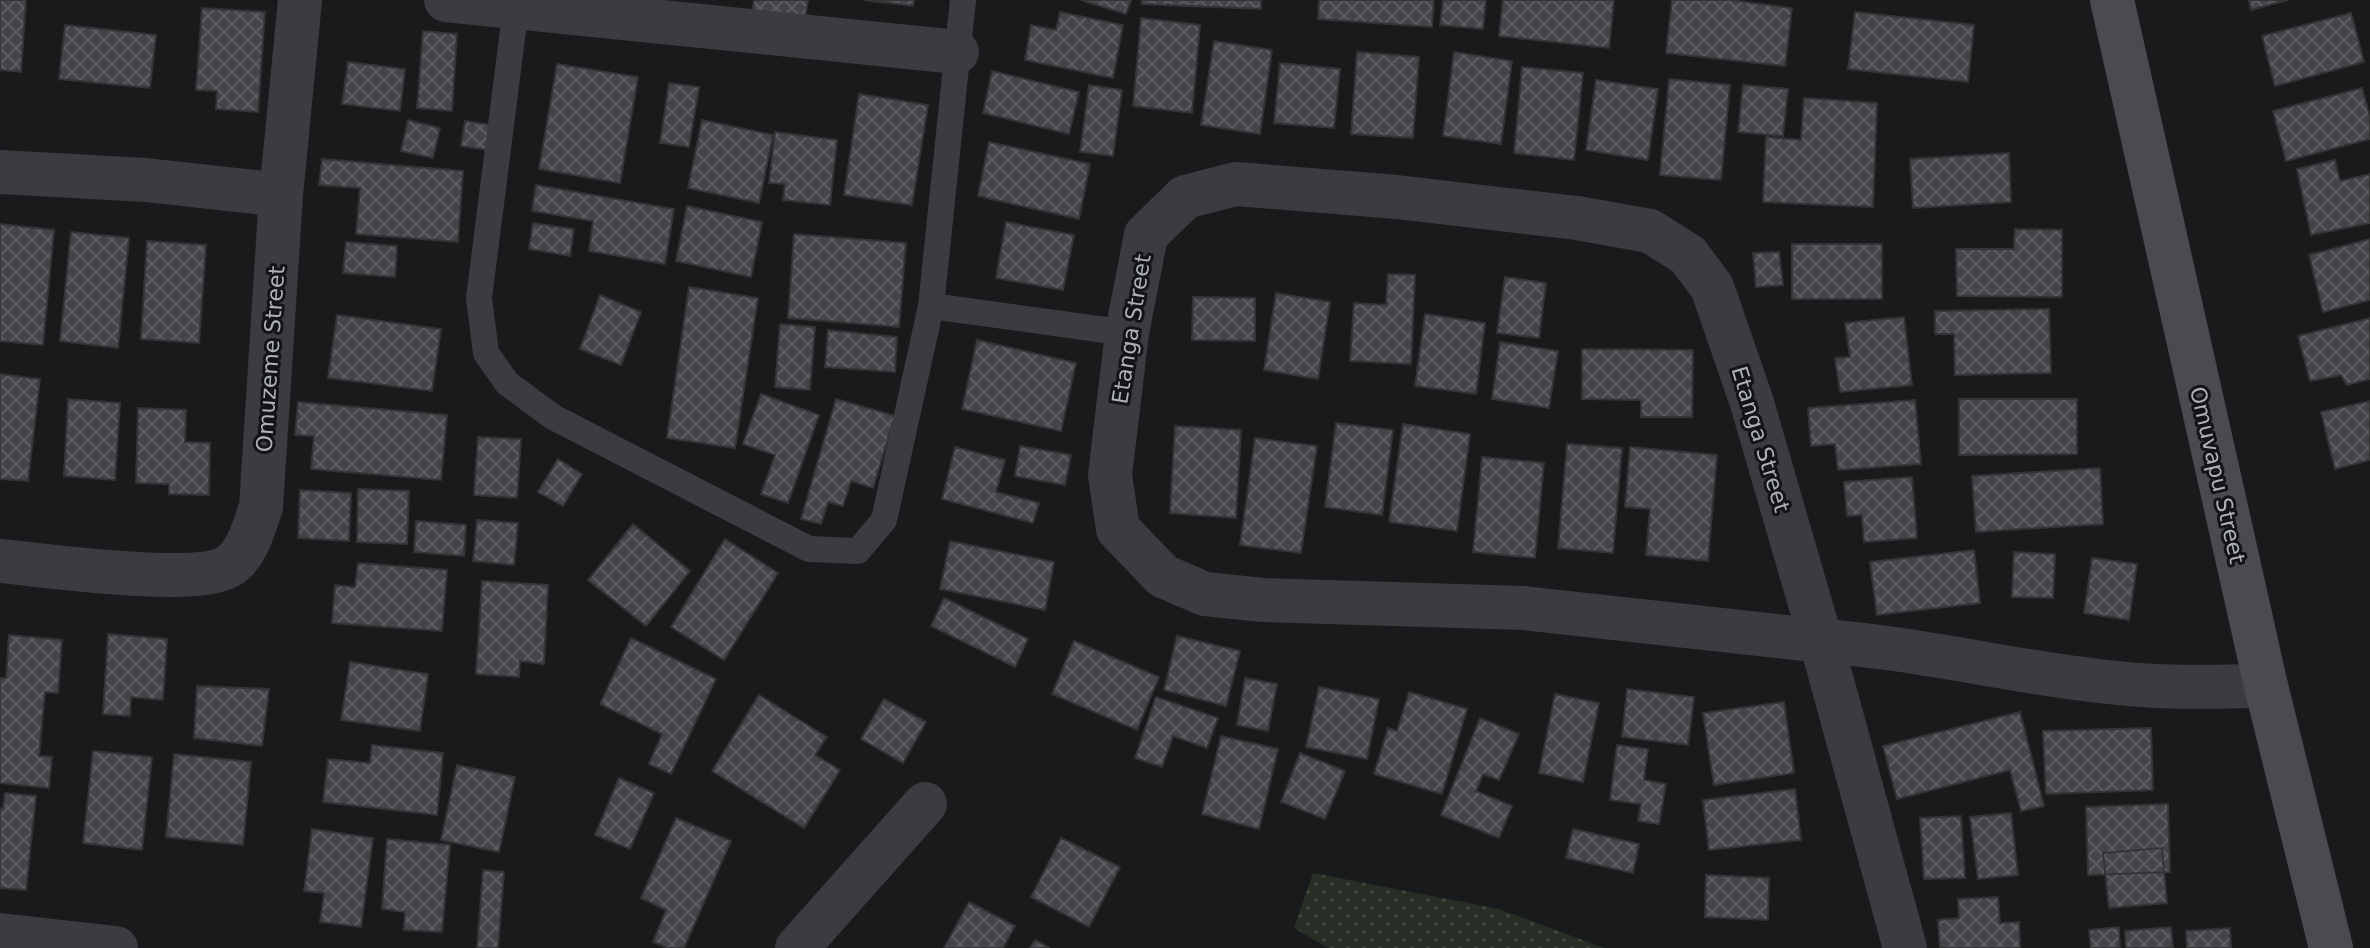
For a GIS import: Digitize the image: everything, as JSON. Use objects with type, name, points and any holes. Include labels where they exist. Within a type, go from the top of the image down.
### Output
[{"type":"street","name":"Omuzeme Street","points":[[0,561],[154,575],[196,575],[229,566],[246,547],[261,507],[281,195],[300,0]]},
{"type":"street","points":[[446,0],[516,7],[640,10],[957,52]]},
{"type":"street","name":"Omuvapu Street","points":[[2112,0],[2266,686],[2331,948]]},
{"type":"street","points":[[0,172],[146,180],[281,195]]},
{"type":"street","name":"Etanga Street","points":[[1821,641],[1752,403],[1712,287],[1688,255],[1650,231],[1577,218],[1442,202],[1236,184],[1185,197],[1146,235],[1127,333],[1110,475],[1118,529],[1163,576],[1205,594],[1263,600],[1524,608],[1821,641],[1870,645],[2050,674],[2155,686],[2266,686]]},
{"type":"street","points":[[1821,641],[1905,948]]},
{"type":"street","points":[[797,948],[925,804]]},
{"type":"street","points":[[0,935],[116,948]]},
{"type":"lane","points":[[516,7],[479,298],[486,353],[507,383],[553,417],[809,549],[858,551],[884,520],[931,306],[963,0]]},
{"type":"lane","points":[[931,306],[1127,333]]},
{"type":"shaded area","points":[[1313,873],[1499,909],[1604,948],[1328,948],[1294,928]]},
{"type":"building","points":[[0,0],[26,0],[21,72],[0,70]]},
{"type":"building","points":[[754,0],[808,0],[804,26],[751,17]]},
{"type":"building","points":[[863,0],[914,0],[913,6]]},
{"type":"building","points":[[1081,0],[1131,0],[1126,14]]},
{"type":"building","points":[[1142,0],[1261,0],[1261,9],[1142,4]]},
{"type":"building","points":[[1319,0],[1434,0],[1432,27],[1318,19]]},
{"type":"building","points":[[1443,0],[1486,0],[1483,29],[1440,25]]},
{"type":"building","points":[[1503,0],[1614,0],[1609,48],[1499,36]]},
{"type":"building","points":[[1672,0],[1730,0],[1792,8],[1785,66],[1666,53]]},
{"type":"building","points":[[2249,0],[2288,0],[2251,10]]},
{"type":"building","points":[[202,8],[265,12],[258,112],[216,109],[217,91],[196,90]]},
{"type":"building","points":[[1060,12],[1123,25],[1113,78],[1025,60],[1031,25],[1056,30]]},
{"type":"building","points":[[1855,12],[1974,25],[1968,82],[1848,69]]},
{"type":"building","points":[[2351,13],[2364,62],[2275,86],[2262,36]]},
{"type":"building","points":[[1141,18],[1200,25],[1192,113],[1133,106]]},
{"type":"building","points":[[65,25],[156,35],[150,88],[59,79]]},
{"type":"building","points":[[423,31],[457,34],[452,111],[417,108]]},
{"type":"building","points":[[1214,41],[1272,50],[1260,134],[1201,125]]},
{"type":"building","points":[[1357,52],[1419,57],[1413,138],[1351,134]]},
{"type":"building","points":[[1454,52],[1512,61],[1501,144],[1443,136]]},
{"type":"building","points":[[348,62],[405,69],[400,111],[342,104]]},
{"type":"building","points":[[1280,63],[1340,69],[1334,128],[1274,123]]},
{"type":"building","points":[[557,64],[638,77],[620,183],[539,169]]},
{"type":"building","points":[[1522,67],[1583,73],[1574,160],[1514,153]]},
{"type":"building","points":[[992,71],[1079,92],[1069,134],[983,113]]},
{"type":"building","points":[[1669,79],[1730,85],[1721,180],[1660,175]]},
{"type":"building","points":[[1596,80],[1658,89],[1648,160],[1586,150]]},
{"type":"building","points":[[669,83],[699,87],[689,147],[660,143]]},
{"type":"building","points":[[1089,85],[1122,90],[1113,156],[1080,152]]},
{"type":"building","points":[[1743,85],[1788,89],[1783,136],[1738,132]]},
{"type":"building","points":[[2362,88],[2370,117],[2370,139],[2286,161],[2273,111]]},
{"type":"building","points":[[859,94],[928,105],[912,205],[844,195]]},
{"type":"building","points":[[1804,98],[1877,103],[1873,207],[1763,202],[1766,137],[1801,140]]},
{"type":"building","points":[[408,120],[440,128],[433,158],[401,151]]},
{"type":"building","points":[[702,120],[773,135],[759,203],[688,188]]},
{"type":"building","points":[[465,121],[492,125],[489,150],[461,146]]},
{"type":"building","points":[[775,132],[837,140],[830,205],[783,200],[785,184],[769,183]]},
{"type":"building","points":[[989,142],[1090,164],[1079,219],[978,196]]},
{"type":"building","points":[[2009,153],[2011,202],[1913,208],[1910,159]]},
{"type":"building","points":[[322,159],[463,171],[458,242],[356,234],[360,188],[319,185]]},
{"type":"building","points":[[2335,160],[2340,181],[2370,174],[2370,223],[2311,235],[2297,169]]},
{"type":"building","points":[[536,185],[674,209],[665,264],[589,251],[593,221],[532,211]]},
{"type":"building","points":[[687,206],[762,222],[751,277],[676,261]]},
{"type":"building","points":[[1006,222],[1074,235],[1063,290],[996,278]]},
{"type":"building","points":[[533,223],[574,229],[570,256],[529,249]]},
{"type":"building","points":[[0,224],[54,230],[43,345],[0,341]]},
{"type":"building","points":[[2015,229],[2062,230],[2062,297],[1957,296],[1956,249],[2014,249]]},
{"type":"building","points":[[71,232],[129,238],[118,348],[60,341]]},
{"type":"building","points":[[794,234],[906,243],[899,327],[788,318]]},
{"type":"building","points":[[2370,239],[2370,300],[2323,312],[2309,255]]},
{"type":"building","points":[[147,241],[206,245],[199,343],[141,339]]},
{"type":"building","points":[[346,242],[397,246],[395,277],[343,273]]},
{"type":"building","points":[[1792,244],[1882,244],[1882,299],[1792,299]]},
{"type":"building","points":[[1779,252],[1783,285],[1756,287],[1753,253]]},
{"type":"building","points":[[1388,274],[1415,275],[1411,364],[1350,361],[1354,303],[1386,305]]},
{"type":"building","points":[[1505,277],[1546,283],[1539,338],[1497,333]]},
{"type":"building","points":[[689,287],[758,298],[735,448],[667,438]]},
{"type":"building","points":[[1276,293],[1330,302],[1318,379],[1264,370]]},
{"type":"building","points":[[600,295],[641,312],[621,365],[580,349]]},
{"type":"building","points":[[1193,297],[1255,298],[1255,341],[1192,340]]},
{"type":"building","points":[[2049,309],[2051,373],[1955,375],[1954,334],[1935,334],[1935,311]]},
{"type":"building","points":[[1425,314],[1485,323],[1476,394],[1415,386]]},
{"type":"building","points":[[337,315],[441,329],[432,391],[328,378]]},
{"type":"building","points":[[1904,317],[1912,385],[1840,392],[1835,358],[1850,357],[1845,323]]},
{"type":"building","points":[[2370,318],[2370,379],[2347,385],[2341,375],[2310,381],[2298,336]]},
{"type":"building","points":[[780,324],[815,327],[810,390],[775,387]]},
{"type":"building","points":[[828,330],[897,337],[895,372],[825,367]]},
{"type":"building","points":[[977,340],[1076,363],[1061,431],[962,409]]},
{"type":"building","points":[[1500,342],[1558,351],[1549,408],[1492,399]]},
{"type":"building","points":[[1582,349],[1693,350],[1692,417],[1641,417],[1641,400],[1582,399]]},
{"type":"building","points":[[0,374],[40,379],[28,481],[0,479]]},
{"type":"building","points":[[761,394],[819,415],[788,503],[761,494],[775,455],[743,444]]},
{"type":"building","points":[[68,399],[120,403],[115,480],[64,476]]},
{"type":"building","points":[[836,399],[895,416],[873,488],[851,481],[843,506],[828,502],[821,524],[801,519]]},
{"type":"building","points":[[1959,399],[2077,399],[2077,454],[1959,455]]},
{"type":"building","points":[[1915,400],[1921,464],[1838,470],[1835,444],[1811,446],[1808,408]]},
{"type":"building","points":[[2370,401],[2370,460],[2335,469],[2321,412]]},
{"type":"building","points":[[298,402],[447,415],[441,480],[311,469],[314,436],[295,435]]},
{"type":"building","points":[[138,408],[186,410],[185,442],[210,443],[209,495],[169,494],[169,484],[136,483]]},
{"type":"building","points":[[1336,423],[1393,430],[1382,515],[1325,507]]},
{"type":"building","points":[[1403,424],[1470,434],[1457,531],[1389,522]]},
{"type":"building","points":[[1175,426],[1241,430],[1236,518],[1170,513]]},
{"type":"building","points":[[478,437],[521,439],[517,498],[474,495]]},
{"type":"building","points":[[1255,438],[1317,446],[1301,553],[1240,545]]},
{"type":"building","points":[[1567,444],[1622,448],[1613,553],[1558,548]]},
{"type":"building","points":[[1020,446],[1071,455],[1065,485],[1015,476]]},
{"type":"building","points":[[955,447],[1005,460],[996,492],[1039,503],[1033,523],[942,499]]},
{"type":"building","points":[[1630,447],[1717,455],[1708,561],[1646,555],[1650,509],[1625,507]]},
{"type":"building","points":[[1482,457],[1544,463],[1535,558],[1473,552]]},
{"type":"building","points":[[558,459],[582,474],[563,506],[538,492]]},
{"type":"building","points":[[2100,468],[2103,524],[1976,532],[1972,476]]},
{"type":"building","points":[[1912,477],[1917,538],[1864,542],[1862,515],[1847,516],[1844,482]]},
{"type":"building","points":[[358,489],[409,491],[407,544],[357,542]]},
{"type":"building","points":[[300,490],[351,493],[349,541],[298,538]]},
{"type":"building","points":[[477,520],[518,523],[514,565],[473,561]]},
{"type":"building","points":[[416,521],[466,525],[464,556],[414,552]]},
{"type":"building","points":[[633,524],[690,571],[646,626],[588,580]]},
{"type":"building","points":[[725,539],[778,573],[724,660],[671,627]]},
{"type":"building","points":[[950,541],[1054,562],[1045,610],[940,589]]},
{"type":"building","points":[[1974,550],[1980,603],[1877,615],[1870,562]]},
{"type":"building","points":[[2014,552],[2055,554],[2053,598],[2012,597]]},
{"type":"building","points":[[2092,558],[2137,564],[2129,620],[2084,613]]},
{"type":"building","points":[[358,563],[447,570],[442,631],[332,623],[335,585],[355,587]]},
{"type":"building","points":[[482,581],[548,585],[544,664],[520,661],[519,677],[476,674]]},
{"type":"building","points":[[944,598],[1028,639],[1015,667],[931,626]]},
{"type":"building","points":[[108,634],[167,639],[163,700],[131,697],[130,716],[103,714]]},
{"type":"building","points":[[9,635],[62,640],[58,693],[45,692],[39,756],[52,757],[49,788],[0,783],[0,678],[6,678]]},
{"type":"building","points":[[1177,636],[1240,651],[1226,706],[1164,690]]},
{"type":"building","points":[[631,638],[716,679],[671,774],[649,764],[662,734],[600,704]]},
{"type":"building","points":[[1074,641],[1159,677],[1137,730],[1052,694]]},
{"type":"building","points":[[350,662],[428,674],[420,731],[341,720]]},
{"type":"building","points":[[1245,678],[1277,684],[1268,731],[1237,725]]},
{"type":"building","points":[[197,686],[269,689],[262,746],[194,738]]},
{"type":"building","points":[[1319,687],[1379,699],[1367,759],[1306,747]]},
{"type":"building","points":[[1627,689],[1694,697],[1688,745],[1622,737]]},
{"type":"building","points":[[1409,692],[1467,709],[1442,794],[1374,774],[1388,728],[1397,731]]},
{"type":"building","points":[[1555,694],[1599,703],[1583,782],[1539,773]]},
{"type":"building","points":[[759,695],[827,737],[815,755],[840,770],[804,828],[712,771]]},
{"type":"building","points":[[1156,697],[1218,718],[1207,748],[1173,736],[1162,767],[1135,758]]},
{"type":"building","points":[[884,699],[926,722],[903,763],[861,739]]},
{"type":"building","points":[[1784,702],[1794,773],[1714,785],[1703,713]]},
{"type":"building","points":[[2020,712],[2044,806],[2021,811],[2010,770],[1897,799],[1883,746]]},
{"type":"building","points":[[1480,718],[1519,734],[1499,780],[1483,774],[1476,791],[1512,806],[1499,838],[1441,815]]},
{"type":"building","points":[[2151,728],[2153,790],[2046,794],[2043,731]]},
{"type":"building","points":[[1221,736],[1278,749],[1259,829],[1202,814]]},
{"type":"building","points":[[372,745],[443,753],[437,815],[323,802],[328,759],[370,763]]},
{"type":"building","points":[[1617,745],[1648,749],[1644,780],[1666,784],[1659,824],[1638,821],[1641,804],[1610,800]]},
{"type":"building","points":[[93,751],[152,757],[142,850],[83,843]]},
{"type":"building","points":[[1300,753],[1345,771],[1325,819],[1281,802]]},
{"type":"building","points":[[174,754],[251,762],[243,845],[166,837]]},
{"type":"building","points":[[457,765],[515,777],[499,852],[441,840]]},
{"type":"building","points":[[619,778],[654,793],[630,849],[595,835]]},
{"type":"building","points":[[1795,789],[1801,840],[1709,850],[1703,800]]},
{"type":"building","points":[[5,793],[36,796],[26,890],[0,888],[0,808],[3,809]]},
{"type":"building","points":[[2168,804],[2170,872],[2088,875],[2086,807]]},
{"type":"building","points":[[2011,813],[2018,875],[1978,879],[1970,817]]},
{"type":"building","points":[[1961,816],[1965,878],[1924,879],[1920,818]]},
{"type":"building","points":[[676,818],[731,841],[684,948],[667,948],[653,942],[666,910],[641,898]]},
{"type":"building","points":[[312,829],[373,838],[361,927],[320,922],[324,893],[304,891]]},
{"type":"building","points":[[1573,829],[1639,844],[1633,873],[1566,858]]},
{"type":"building","points":[[1061,838],[1120,867],[1089,927],[1031,897]]},
{"type":"building","points":[[387,839],[450,845],[442,932],[404,930],[405,912],[382,909]]},
{"type":"building","points":[[2162,848],[2167,903],[2109,908],[2103,853]]},
{"type":"building","points":[[483,870],[504,872],[498,948],[477,948]]},
{"type":"building","points":[[1706,875],[1769,878],[1768,920],[1705,917]]},
{"type":"building","points":[[1998,897],[2000,923],[2019,922],[2020,948],[1940,948],[1938,920],[1959,918],[1958,899]]},
{"type":"building","points":[[969,902],[1015,926],[1003,948],[944,948]]},
{"type":"building","points":[[2119,927],[2120,948],[2091,948],[2089,930]]},
{"type":"building","points":[[2171,927],[2173,948],[2126,948],[2125,931]]},
{"type":"building","points":[[2230,928],[2231,948],[2187,948],[2186,931]]},
{"type":"building","points":[[1035,940],[1050,948],[1030,948]]}]
